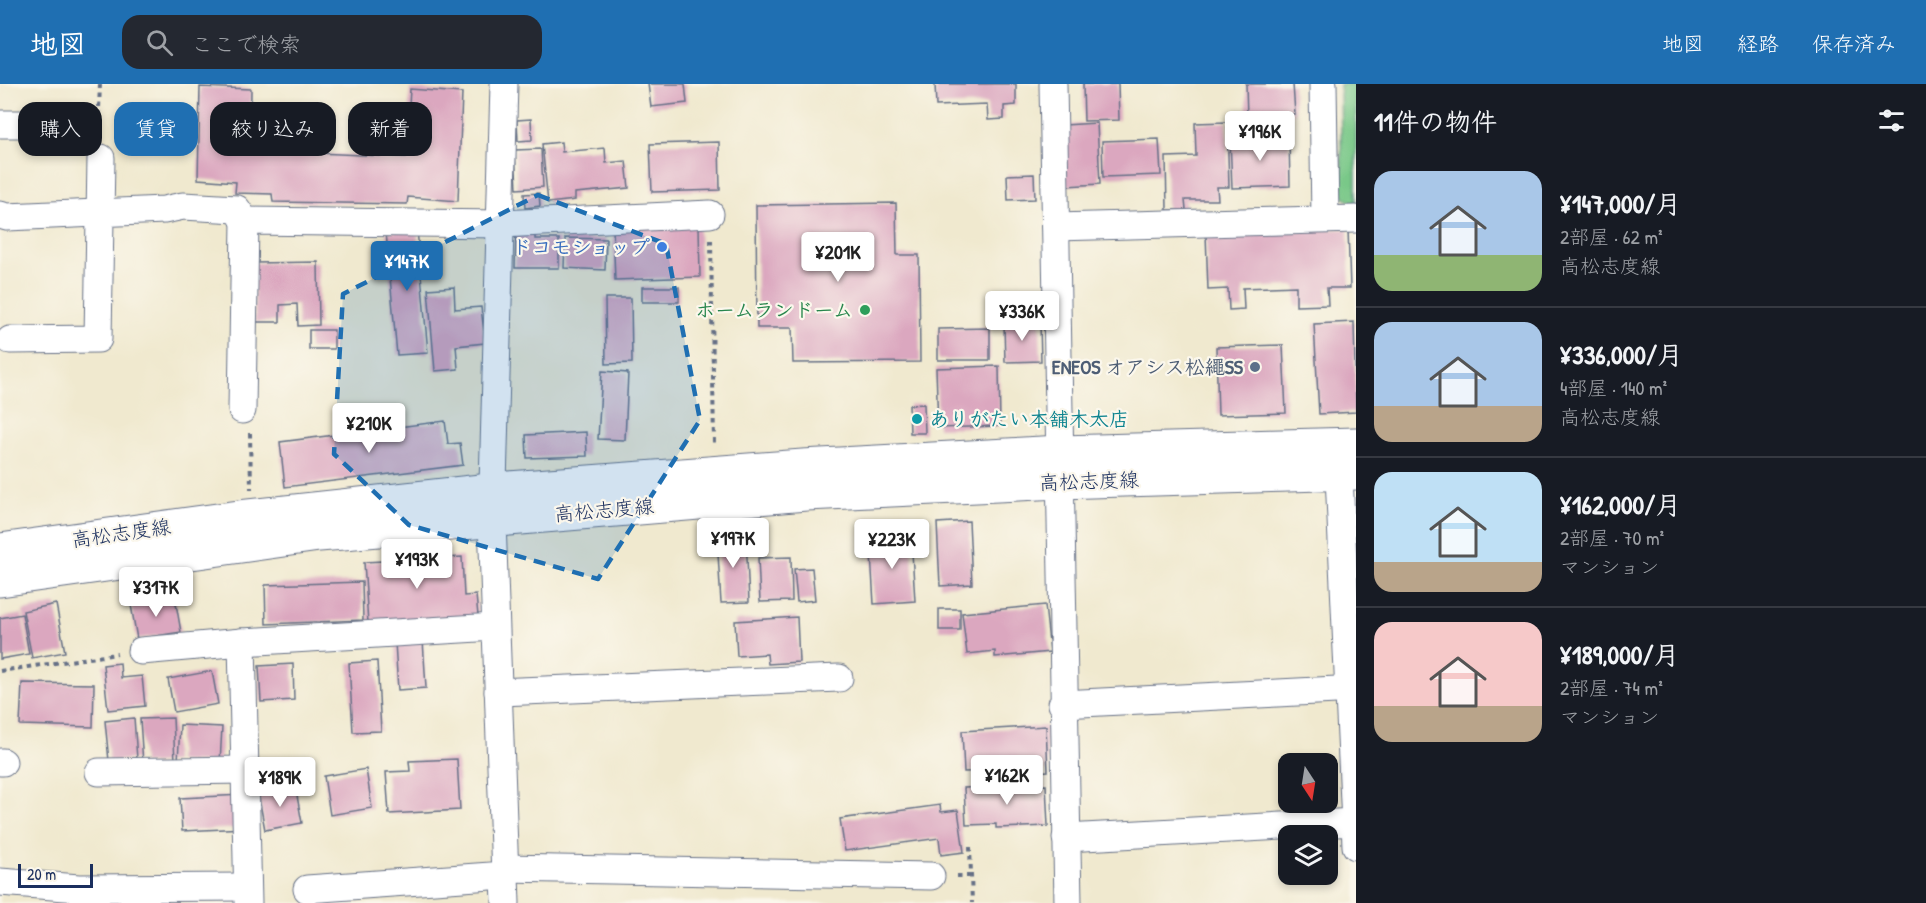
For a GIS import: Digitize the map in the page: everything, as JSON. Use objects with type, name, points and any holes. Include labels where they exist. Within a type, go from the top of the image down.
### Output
[{"type":"main road","name":"高松志度線","points":[[0,580],[319,535],[492,505],[802,466],[1060,467],[1347,458]]},
{"type":"main road","name":"高松志度線","points":[[0,550],[239,517],[492,505]]},
{"type":"street","points":[[504,84],[492,505],[506,903]]},
{"type":"street","points":[[1053,84],[1062,704],[1068,903]]},
{"type":"street","points":[[1323,84],[1326,219]]},
{"type":"street","points":[[0,124],[18,124]]},
{"type":"street","points":[[10,340],[98,339],[101,158]]},
{"type":"street","points":[[0,215],[7,217],[165,210],[183,206],[237,209],[244,221],[242,410]]},
{"type":"street","points":[[244,221],[501,224],[710,214]]},
{"type":"street","points":[[1056,227],[1356,219]]},
{"type":"street","points":[[1066,838],[1355,834],[1347,458]]},
{"type":"street","points":[[141,651],[242,642],[495,627]]},
{"type":"street","points":[[0,882],[79,888],[248,895],[242,642]]},
{"type":"street","points":[[498,692],[839,678]]},
{"type":"street","points":[[1062,704],[1352,690]]},
{"type":"street","points":[[99,772],[245,770]]},
{"type":"street","points":[[308,889],[505,872],[932,876]]},
{"type":"path","points":[[100,84],[97,150],[101,158]]},
{"type":"path","points":[[710,214],[714,455]]},
{"type":"path","points":[[242,410],[249,415],[251,496]]},
{"type":"path","points":[[0,671],[141,651]]},
{"type":"path","points":[[970,848],[972,903]]},
{"type":"highlighted area","points":[[538,195],[666,244],[700,420],[598,579],[409,525],[334,454],[343,294]]},
{"type":"green space","points":[[1340,84],[1356,84],[1356,205],[1342,196]]},
{"type":"building","points":[[648,84],[685,84],[687,103],[651,107]]},
{"type":"building","points":[[935,84],[1016,84],[1016,105],[1004,106],[1004,119],[988,120],[987,104],[936,106]]},
{"type":"building","points":[[1083,84],[1118,84],[1119,120],[1084,121]]},
{"type":"building","points":[[1246,84],[1293,84],[1295,114],[1247,117]]},
{"type":"building","points":[[200,87],[251,89],[251,102],[210,102],[210,156],[336,156],[336,154],[348,156],[432,156],[432,102],[409,102],[410,89],[462,93],[458,201],[408,197],[407,204],[273,202],[272,194],[235,193],[236,182],[198,179]]},
{"type":"building","points":[[531,119],[532,140],[518,141],[517,120]]},
{"type":"building","points":[[1227,122],[1229,187],[1217,187],[1218,200],[1185,200],[1186,210],[1167,210],[1166,157],[1196,156],[1195,123]]},
{"type":"building","points":[[1097,123],[1100,184],[1066,186],[1064,125]]},
{"type":"building","points":[[1289,137],[1290,186],[1232,188],[1230,139]]},
{"type":"building","points":[[1159,139],[1161,175],[1103,177],[1102,141]]},
{"type":"building","points":[[561,142],[562,152],[605,148],[606,163],[626,161],[629,188],[575,193],[575,200],[548,203],[542,144]]},
{"type":"building","points":[[719,142],[720,190],[652,192],[650,144]]},
{"type":"building","points":[[541,149],[543,187],[517,189],[515,150]]},
{"type":"building","points":[[1034,174],[1035,199],[1008,200],[1007,175]]},
{"type":"building","points":[[539,193],[540,206],[525,208],[524,194]]},
{"type":"building","points":[[896,203],[897,255],[919,255],[920,362],[793,363],[792,328],[757,328],[756,205]]},
{"type":"building","points":[[699,225],[700,277],[615,280],[613,228]]},
{"type":"building","points":[[417,229],[428,353],[397,355],[386,232]]},
{"type":"building","points":[[1348,229],[1350,288],[1327,288],[1328,305],[1296,306],[1296,286],[1243,288],[1244,309],[1229,310],[1228,289],[1208,290],[1206,234]]},
{"type":"building","points":[[516,230],[535,231],[535,239],[559,239],[559,268],[515,268]]},
{"type":"building","points":[[565,238],[606,239],[605,270],[564,268]]},
{"type":"building","points":[[318,262],[319,325],[298,326],[297,304],[280,305],[280,322],[255,322],[254,263]]},
{"type":"building","points":[[454,287],[455,309],[481,307],[485,343],[456,346],[458,369],[435,371],[428,289]]},
{"type":"building","points":[[642,287],[679,287],[679,302],[642,302]]},
{"type":"building","points":[[605,298],[631,298],[632,363],[606,364]]},
{"type":"building","points":[[1354,322],[1356,412],[1319,414],[1314,324]]},
{"type":"building","points":[[1040,323],[1041,361],[1005,362],[1004,324]]},
{"type":"building","points":[[990,328],[990,360],[938,360],[938,329]]},
{"type":"building","points":[[309,330],[334,330],[334,349],[309,349]]},
{"type":"building","points":[[1283,345],[1286,413],[1218,415],[1216,347]]},
{"type":"building","points":[[999,366],[1000,426],[938,428],[936,368]]},
{"type":"building","points":[[602,371],[628,373],[625,440],[598,439]]},
{"type":"building","name":"ありがたい本舗木太店","points":[[924,404],[925,433],[910,433],[909,405]]},
{"type":"building","points":[[445,421],[448,444],[460,443],[463,465],[285,487],[280,442]]},
{"type":"building","points":[[586,432],[587,456],[527,458],[526,435]]},
{"type":"building","points":[[969,521],[972,584],[940,586],[937,523]]},
{"type":"building","points":[[746,535],[749,602],[721,603],[717,537]]},
{"type":"building","points":[[911,536],[915,601],[874,604],[870,537]]},
{"type":"building","points":[[462,557],[464,596],[476,595],[478,616],[368,623],[364,562]]},
{"type":"building","points":[[791,557],[792,601],[760,602],[758,558]]},
{"type":"building","points":[[812,568],[815,600],[797,602],[794,569]]},
{"type":"building","points":[[362,582],[363,620],[266,624],[265,585]]},
{"type":"building","points":[[175,598],[181,632],[137,639],[131,605]]},
{"type":"building","points":[[56,604],[65,652],[32,658],[23,611]]},
{"type":"building","points":[[1045,605],[1050,652],[995,657],[995,651],[967,654],[962,613]]},
{"type":"building","points":[[939,609],[960,609],[960,630],[939,630]]},
{"type":"building","points":[[22,614],[29,654],[0,659],[0,618]]},
{"type":"building","points":[[797,617],[799,662],[768,664],[767,654],[737,656],[735,621]]},
{"type":"building","points":[[423,640],[426,688],[398,690],[395,642]]},
{"type":"building","points":[[377,661],[381,731],[353,732],[349,663]]},
{"type":"building","points":[[120,663],[121,678],[142,676],[145,706],[108,710],[103,665]]},
{"type":"building","points":[[293,664],[294,700],[261,702],[259,666]]},
{"type":"building","points":[[212,671],[218,704],[174,712],[168,679]]},
{"type":"building","points":[[22,683],[94,684],[93,727],[20,725]]},
{"type":"building","points":[[134,718],[137,759],[109,761],[105,721]]},
{"type":"building","points":[[173,718],[175,762],[143,764],[140,719]]},
{"type":"building","points":[[180,725],[222,727],[220,763],[178,761]]},
{"type":"building","points":[[1046,726],[1048,771],[995,774],[995,771],[964,772],[962,731]]},
{"type":"building","points":[[457,759],[460,810],[389,814],[386,772],[410,771],[409,761]]},
{"type":"building","points":[[366,769],[372,808],[330,815],[324,776]]},
{"type":"building","points":[[295,785],[302,823],[265,830],[258,792]]},
{"type":"building","points":[[1046,785],[1048,826],[996,828],[996,824],[966,825],[964,788]]},
{"type":"building","points":[[243,795],[245,828],[182,831],[180,798]]},
{"type":"building","points":[[940,805],[941,812],[958,810],[964,852],[941,855],[939,838],[845,851],[840,819]]},
{"type":"place","name":"ドコモショップ","points":[[662,247]]},
{"type":"place","name":"ホームランドーム","points":[[865,310]]},
{"type":"place","name":"ENEOS オアシス松繩SS","points":[[1255,367]]},
{"type":"place","name":"ありがたい本舗木太店","points":[[917,419]]}]
